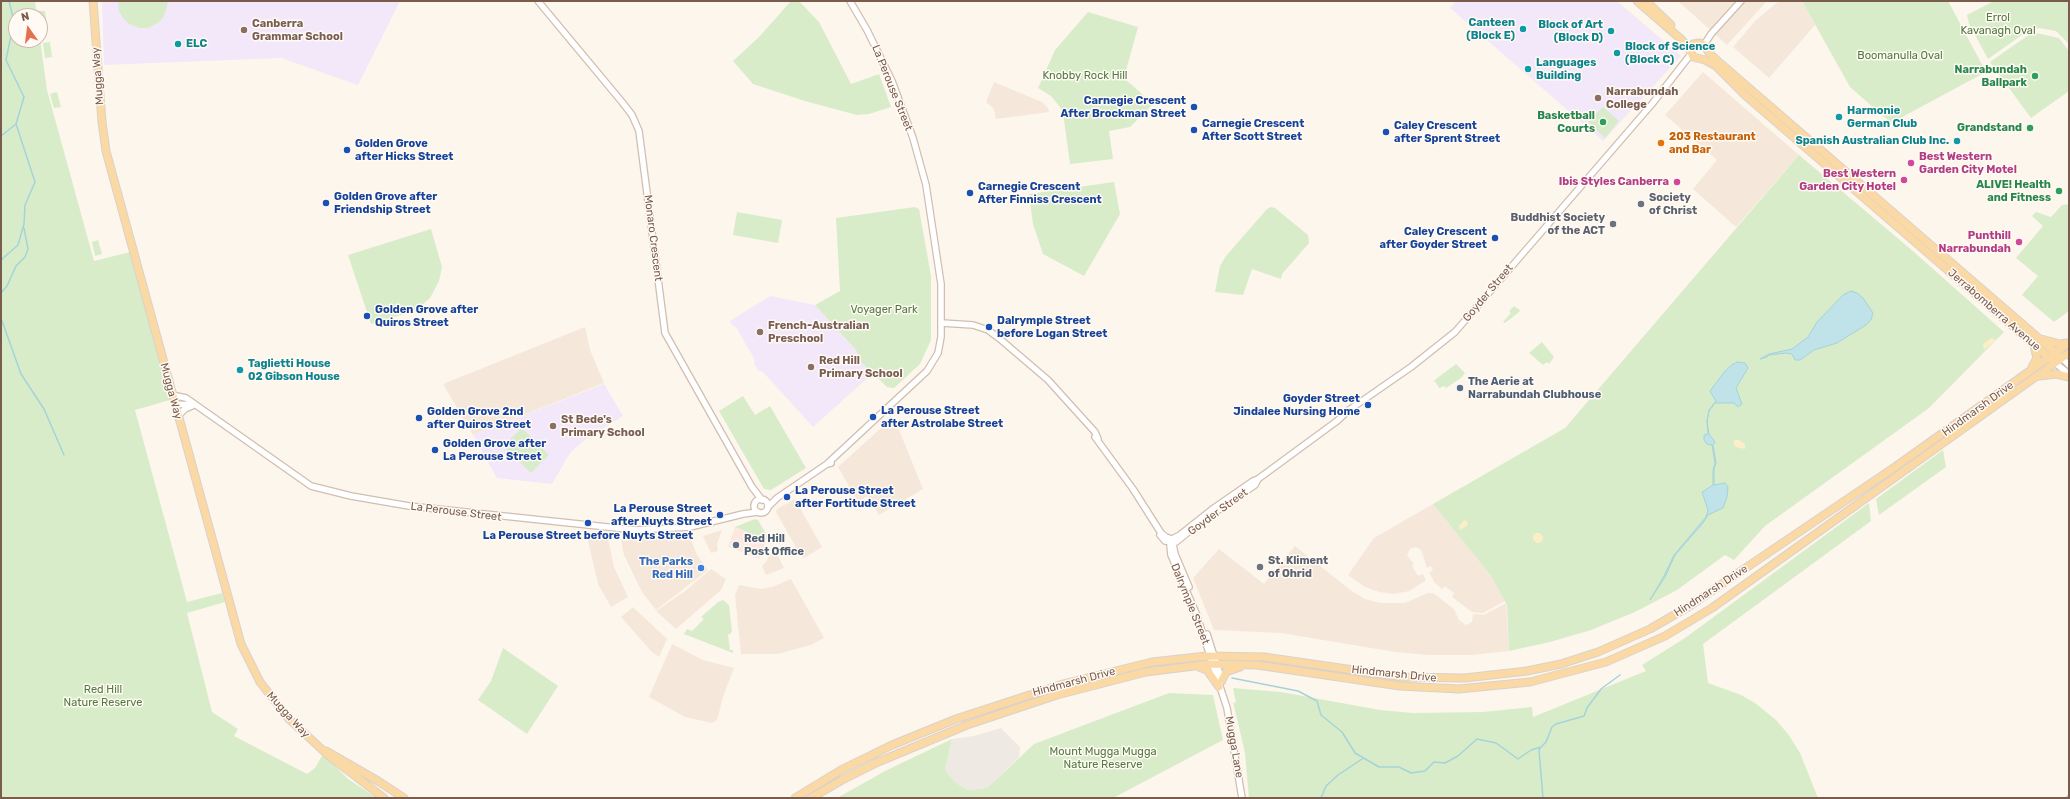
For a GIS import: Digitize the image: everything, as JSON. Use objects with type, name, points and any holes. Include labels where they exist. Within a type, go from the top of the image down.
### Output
[{"type":"main road","name":"Mugga Way","points":[[93,1],[104,139],[233,617],[247,657],[260,682],[280,709],[300,731],[324,750],[372,777],[404,798]]},
{"type":"main road","name":"Jerrabomberra Avenue","points":[[1637,1],[1682,40],[1694,55],[1716,66],[1961,272],[2035,341]]},
{"type":"main road","name":"Jerrabomberra Avenue","points":[[1646,1],[1682,34],[1701,45],[1766,108],[1962,282],[2052,355],[2062,358]]},
{"type":"main road","points":[[1701,45],[1706,53],[1694,55],[1701,45]]},
{"type":"main road","points":[[1951,272],[1961,272],[1962,282]]},
{"type":"main road","points":[[2012,384],[2036,362],[2037,354],[2035,341],[2060,344],[2069,343]]},
{"type":"main road","name":"Hindmarsh Drive","points":[[794,798],[829,776],[935,727],[996,705],[1107,672],[1167,660],[1212,656],[1264,657],[1402,677],[1487,677],[1562,664],[1614,646],[1669,619],[1866,487],[2069,343]]},
{"type":"main road","name":"Hindmarsh Drive","points":[[811,798],[878,762],[986,718],[1057,695],[1125,676],[1164,669],[1215,664],[1246,665],[1294,669],[1400,686],[1433,688],[1502,686],[1568,673],[1620,656],[1687,625],[2069,354]]},
{"type":"main road","name":"Jerrabomberra Avenue","points":[[2052,355],[2055,363]]},
{"type":"main road","points":[[2033,379],[2052,374],[2069,376]]},
{"type":"main road","points":[[1866,487],[1872,494]]},
{"type":"main road","points":[[1194,666],[1207,670],[1220,684],[1226,672],[1246,665]]},
{"type":"main road","name":"Mugga Way","points":[[324,750],[329,756],[384,798]]},
{"type":"street","name":"Monaro Crescent","points":[[538,1],[632,115],[639,132],[665,333],[752,487],[765,502]]},
{"type":"street","name":"La Perouse Street","points":[[742,514],[755,503],[765,502],[777,498],[827,464],[831,464],[932,366],[940,345],[942,323],[941,284],[927,192],[912,138],[892,81],[867,30],[850,1]]},
{"type":"street","points":[[1701,45],[1741,1]]},
{"type":"street","name":"Goyder Street","points":[[1172,541],[1215,509],[1255,485],[1258,479],[1358,403],[1411,367],[1455,332],[1694,55]]},
{"type":"street","points":[[942,323],[973,325],[994,335],[1048,380],[1093,431],[1133,489],[1158,529],[1164,536],[1172,541]]},
{"type":"street","name":"Jerrabomberra Avenue","points":[[2062,358],[2069,365]]},
{"type":"street","name":"Jerrabomberra Avenue","points":[[2055,363],[2069,376]]},
{"type":"street","name":"La Perouse Street","points":[[172,395],[186,398],[311,486],[351,496],[425,508],[636,530],[690,527],[742,514],[764,512],[765,502]]},
{"type":"street","points":[[175,404],[194,405]]},
{"type":"street","points":[[178,416],[184,409],[194,405]]},
{"type":"street","name":"Monaro Crescent","points":[[752,487],[755,509],[758,512]]},
{"type":"street","name":"Dalrymple Street","points":[[1172,541],[1175,554],[1215,664]]},
{"type":"street","name":"Mugga Lane","points":[[1215,664],[1233,739],[1242,798]]},
{"type":"shaded area","name":"Canberra Grammar School","points":[[102,1],[400,1],[358,85],[281,58],[104,65]]},
{"type":"shaded area","name":"Narrabundah College","points":[[1456,1],[1617,1],[1681,56],[1603,141],[1450,8]]},
{"type":"shaded area","points":[[1678,1],[1767,1],[1727,45]]},
{"type":"shaded area","points":[[1779,1],[1802,1],[1815,25],[1769,78],[1733,47],[1756,20]]},
{"type":"shaded area","points":[[1703,72],[1799,155],[1736,227],[1693,189],[1717,160],[1665,115]]},
{"type":"shaded area","points":[[994,82],[1042,102],[1048,108],[1049,112],[996,119],[994,109],[986,102]]},
{"type":"shaded area","name":"Red Hill Primary School","points":[[770,296],[815,305],[856,350],[861,362],[873,373],[813,427],[762,371],[758,371],[754,363],[755,360],[736,327],[733,326],[730,321]]},
{"type":"shaded area","points":[[585,327],[590,350],[604,383],[473,435],[443,384]]},
{"type":"shaded area","name":"St Bede's Primary School","points":[[604,384],[623,416],[582,442],[570,453],[552,484],[497,478],[473,435]]},
{"type":"shaded area","points":[[891,419],[895,420],[923,489],[879,515],[868,496],[858,502],[838,467]]},
{"type":"shaded area","points":[[795,499],[822,547],[804,558],[801,556],[776,512],[777,509]]},
{"type":"shaded area","points":[[1433,504],[1491,576],[1505,601],[1483,613],[1472,612],[1452,597],[1454,593],[1445,586],[1442,589],[1434,582],[1429,572],[1433,571],[1431,566],[1427,568],[1421,550],[1416,547],[1410,549],[1407,555],[1414,564],[1412,566],[1418,576],[1423,574],[1426,580],[1410,591],[1393,594],[1379,592],[1365,587],[1348,575],[1374,538]]},
{"type":"shaded area","points":[[735,527],[767,540],[759,559],[728,547]]},
{"type":"shaded area","points":[[722,530],[717,544],[718,551],[711,553],[703,536]]},
{"type":"shaded area","points":[[587,537],[608,539],[614,567],[628,597],[611,607],[598,584]]},
{"type":"shaded area","points":[[690,537],[697,555],[708,570],[656,610],[642,592],[624,555],[621,540]]},
{"type":"shaded area","points":[[773,546],[784,568],[766,575],[762,566],[766,562]]},
{"type":"shaded area","points":[[1295,546],[1353,592],[1365,599],[1380,603],[1405,603],[1428,593],[1433,593],[1454,609],[1459,620],[1466,625],[1472,622],[1473,614],[1484,615],[1506,603],[1509,651],[1471,655],[1428,655],[1395,652],[1281,633],[1214,630],[1193,578],[1219,549],[1264,584]]},
{"type":"shaded area","points":[[711,569],[726,579],[721,590],[676,629],[656,611],[684,592]]},
{"type":"shaded area","points":[[791,579],[824,638],[811,645],[777,654],[741,654],[735,595],[739,585],[761,589],[772,587]]},
{"type":"shaded area","points":[[633,607],[667,639],[659,657],[651,651],[621,617]]},
{"type":"shaded area","points":[[672,644],[703,660],[734,668],[724,694],[717,720],[712,723],[685,717],[649,697]]},
{"type":"shaded area","points":[[1001,728],[1020,747],[1019,757],[987,788],[967,790],[955,782],[945,770],[952,739],[974,736]]},
{"type":"green space","name":"Red Hill Nature Reserve","points":[[1,1],[35,1],[36,8],[8,8],[8,48],[41,48],[47,90],[94,261],[130,252],[170,400],[135,410],[187,602],[222,593],[225,602],[187,613],[212,712],[238,729],[234,736],[307,774],[315,768],[323,754],[348,779],[377,798],[1,798]]},
{"type":"green space","points":[[118,1],[168,1],[163,18],[158,23],[148,28],[140,28],[129,24],[123,18],[119,11]]},
{"type":"green space","points":[[791,1],[799,1],[819,22],[851,84],[879,74],[891,107],[869,114],[857,115],[805,101],[753,84],[733,61],[759,37]]},
{"type":"green space","name":"Boomanulla Oval","points":[[1802,1],[1948,1],[1986,72],[1891,123],[1850,87]]},
{"type":"green space","name":"Errol Kavanagh Oval","points":[[1994,1],[2069,1],[2069,44],[2056,31],[2039,28],[2029,30],[1988,59],[1969,24],[1967,15]]},
{"type":"green space","name":"Knobby Rock Hill","points":[[1088,12],[1138,27],[1124,78],[1153,104],[1130,127],[1109,131],[1113,159],[1070,164],[1063,113],[1051,96],[1038,88],[1055,50]]},
{"type":"green space","name":"Narrabundah Ballpark","points":[[2036,33],[2059,38],[2069,51],[2069,91],[2031,118],[1990,62],[2030,34]]},
{"type":"green space","points":[[48,42],[50,42],[52,57],[45,58],[44,48],[48,48]]},
{"type":"green space","points":[[57,92],[61,107],[54,108],[50,94]]},
{"type":"green space","name":"Basketball Courts","points":[[1603,107],[1619,121],[1605,138],[1588,122]]},
{"type":"green space","points":[[1799,155],[1914,252],[2004,332],[1929,408],[1765,526],[1734,560],[1725,555],[1677,590],[1635,612],[1591,630],[1550,642],[1509,651],[1507,605],[1491,576],[1433,504],[1565,428]]},
{"type":"green space","points":[[1114,182],[1120,214],[1084,276],[1043,254],[1033,224],[1029,194]]},
{"type":"green space","points":[[2069,204],[2069,311],[2054,322],[2022,295],[2038,276],[2016,258],[2043,226],[2032,216],[2036,212],[2051,217],[2062,205]]},
{"type":"green space","name":"Voyager Park","points":[[915,207],[919,209],[931,276],[931,340],[920,364],[894,388],[887,387],[861,362],[856,350],[815,305],[840,291],[836,218]]},
{"type":"green space","points":[[1271,207],[1275,208],[1308,235],[1309,243],[1282,274],[1281,279],[1252,269],[1243,295],[1215,292],[1220,266],[1226,256],[1267,209]]},
{"type":"green space","points":[[737,212],[782,220],[778,243],[733,235]]},
{"type":"green space","points":[[431,229],[442,267],[439,281],[430,298],[415,311],[371,324],[348,255]]},
{"type":"green space","points":[[98,240],[102,254],[95,256],[92,242]]},
{"type":"green space","points":[[1514,306],[1520,310],[1505,323],[1503,322],[1511,313],[1509,311]]},
{"type":"green space","points":[[1542,342],[1554,357],[1549,364],[1547,362],[1543,365],[1529,353]]},
{"type":"green space","points":[[1456,364],[1465,373],[1461,378],[1446,388],[1444,386],[1439,388],[1435,381],[1432,382]]},
{"type":"green space","points":[[743,396],[755,415],[770,406],[806,468],[771,490],[764,489],[719,411]]},
{"type":"green space","points":[[522,428],[549,455],[531,473],[503,446]]},
{"type":"green space","points":[[1943,450],[1946,467],[1879,515],[1876,499]]},
{"type":"green space","points":[[1869,503],[1871,521],[1703,644],[1708,683],[1741,695],[1755,703],[1776,720],[1788,734],[1800,753],[1818,798],[1249,798],[1245,753],[1233,702],[1236,703],[1233,688],[1281,692],[1380,710],[1413,713],[1483,712],[1532,707],[1533,717],[1646,671],[1642,665],[1685,638]]},
{"type":"green space","points":[[755,519],[758,520],[768,537],[767,540],[735,527]]},
{"type":"green space","points":[[723,600],[729,605],[732,632],[728,635],[730,650],[733,650],[733,653],[684,634],[687,629],[692,631],[704,619],[701,617],[718,602]]},
{"type":"green space","points":[[503,648],[558,686],[527,734],[478,700],[491,681]]},
{"type":"green space","name":"Mount Mugga Mugga Nature Reserve","points":[[1169,693],[1213,695],[1223,740],[1113,798],[837,798],[887,770],[952,739],[945,770],[955,782],[967,790],[987,788],[1034,744]]},
{"type":"sand","points":[[1991,338],[1996,340],[1984,350],[1983,344]]},
{"type":"sand","points":[[1735,440],[1739,440],[1745,444],[1745,449],[1735,447],[1733,442]]},
{"type":"sand","points":[[1464,520],[1467,521],[1468,525],[1460,530],[1459,526]]},
{"type":"sand","points":[[1538,533],[1543,538],[1538,543],[1533,538]]},
{"type":"water","points":[[1851,291],[1857,293],[1863,298],[1873,313],[1871,320],[1866,325],[1837,343],[1814,350],[1800,360],[1795,360],[1792,354],[1786,353],[1769,355],[1760,359],[1769,354],[1792,349],[1808,337],[1817,322],[1843,295]]},
{"type":"water","points":[[1738,362],[1745,363],[1748,368],[1736,388],[1742,404],[1738,407],[1734,403],[1715,403],[1709,411],[1708,416],[1709,410],[1716,401],[1710,391],[1725,371],[1733,364]]},
{"type":"water","points":[[1707,422],[1709,434],[1715,442],[1713,445],[1716,463],[1714,469],[1714,485],[1725,483],[1728,487],[1727,497],[1723,508],[1708,515],[1703,523],[1675,555],[1665,577],[1650,600],[1674,555],[1706,517],[1708,510],[1702,492],[1713,485],[1713,470],[1715,463],[1712,445],[1707,444],[1704,440],[1704,435],[1708,434]]},
{"type":"waterway","points":[[1,136],[16,124],[24,97],[6,60],[14,21],[9,1]]},
{"type":"waterway","points":[[1,260],[18,245],[24,224],[25,205],[35,182],[16,124]]},
{"type":"waterway","points":[[1,293],[7,286],[16,266],[25,257],[28,249],[24,228]]},
{"type":"waterway","points":[[1,318],[21,374],[44,409],[64,455]]},
{"type":"waterway","points":[[1232,678],[1298,691],[1317,701],[1321,715],[1342,732],[1355,753],[1379,767],[1399,767],[1411,773],[1425,771],[1434,762],[1445,763],[1458,756],[1477,739],[1496,743],[1518,759],[1531,750],[1541,747],[1546,742],[1552,727],[1556,724],[1584,716],[1587,708],[1601,689],[1620,675]]},
{"type":"waterway","points":[[1541,747],[1539,750],[1543,798]]},
{"type":"waterway","points":[[1321,798],[1326,786],[1338,775],[1362,759]]},
{"type":"waterway","points":[[2066,798],[2069,795]]},
{"type":"place","name":"Canteen (Block E)","points":[[1523,29]]},
{"type":"place","name":"Canberra Grammar School","points":[[244,30]]},
{"type":"place","name":"Block of Art (Block D)","points":[[1611,31]]},
{"type":"place","name":"ELC","points":[[178,44]]},
{"type":"place","name":"Block of Science (Block C)","points":[[1617,53]]},
{"type":"place","name":"Languages Building","points":[[1528,69]]},
{"type":"place","name":"Narrabundah Ballpark","points":[[2035,76]]},
{"type":"place","name":"Narrabundah College","points":[[1598,98]]},
{"type":"place","name":"Carnegie Crescent After Brockman Street","points":[[1194,107]]},
{"type":"place","name":"Harmonie German Club","points":[[1839,117]]},
{"type":"place","name":"Basketball Courts","points":[[1603,122]]},
{"type":"place","name":"Grandstand","points":[[2030,128]]},
{"type":"place","name":"Carnegie Crescent After Scott Street","points":[[1194,130]]},
{"type":"place","name":"Caley Crescent after Sprent Street","points":[[1386,132]]},
{"type":"place","name":"Spanish Australian Club Inc.","points":[[1957,141]]},
{"type":"place","name":"203 Restaurant and Bar","points":[[1661,143]]},
{"type":"place","name":"Golden Grove after Hicks Street","points":[[347,150]]},
{"type":"place","name":"Best Western Garden City Motel","points":[[1911,163]]},
{"type":"place","name":"Best Western Garden City Hotel","points":[[1904,180]]},
{"type":"place","name":"Ibis Styles Canberra","points":[[1677,182]]},
{"type":"place","name":"ALIVE! Health and Fitness","points":[[2059,191]]},
{"type":"place","name":"Carnegie Crescent After Finniss Crescent","points":[[970,193]]},
{"type":"place","name":"Golden Grove after Friendship Street","points":[[326,203]]},
{"type":"place","name":"Society of Christ","points":[[1641,204]]},
{"type":"place","name":"Buddhist Society of the ACT","points":[[1613,224]]},
{"type":"place","name":"Caley Crescent after Goyder Street","points":[[1495,238]]},
{"type":"place","name":"Punthill Narrabundah","points":[[2019,242]]},
{"type":"place","name":"Golden Grove after Quiros Street","points":[[367,316]]},
{"type":"place","name":"Dalrymple Street before Logan Street","points":[[989,327]]},
{"type":"place","name":"French-Australian Preschool","points":[[760,332]]},
{"type":"place","name":"Red Hill Primary School","points":[[811,367]]},
{"type":"place","name":"Taglietti House 02 Gibson House","points":[[240,370]]},
{"type":"place","name":"The Aerie at Narrabundah Clubhouse","points":[[1460,388]]},
{"type":"place","name":"Goyder Street Jindalee Nursing Home","points":[[1368,405]]},
{"type":"place","name":"La Perouse Street after Astrolabe Street","points":[[873,417]]},
{"type":"place","name":"Golden Grove 2nd after Quiros Street","points":[[419,418]]},
{"type":"place","name":"St Bede's Primary School","points":[[553,426]]},
{"type":"place","name":"Golden Grove after La Perouse Street","points":[[435,450]]},
{"type":"place","name":"La Perouse Street after Fortitude Street","points":[[787,497]]},
{"type":"place","name":"La Perouse Street after Nuyts Street","points":[[720,515]]},
{"type":"place","name":"La Perouse Street before Nuyts Street","points":[[588,523]]},
{"type":"place","name":"Red Hill Post Office","points":[[736,545]]},
{"type":"place","name":"St. Kliment of Ohrid","points":[[1260,567]]},
{"type":"place","name":"The Parks Red Hill","points":[[701,568]]}]
